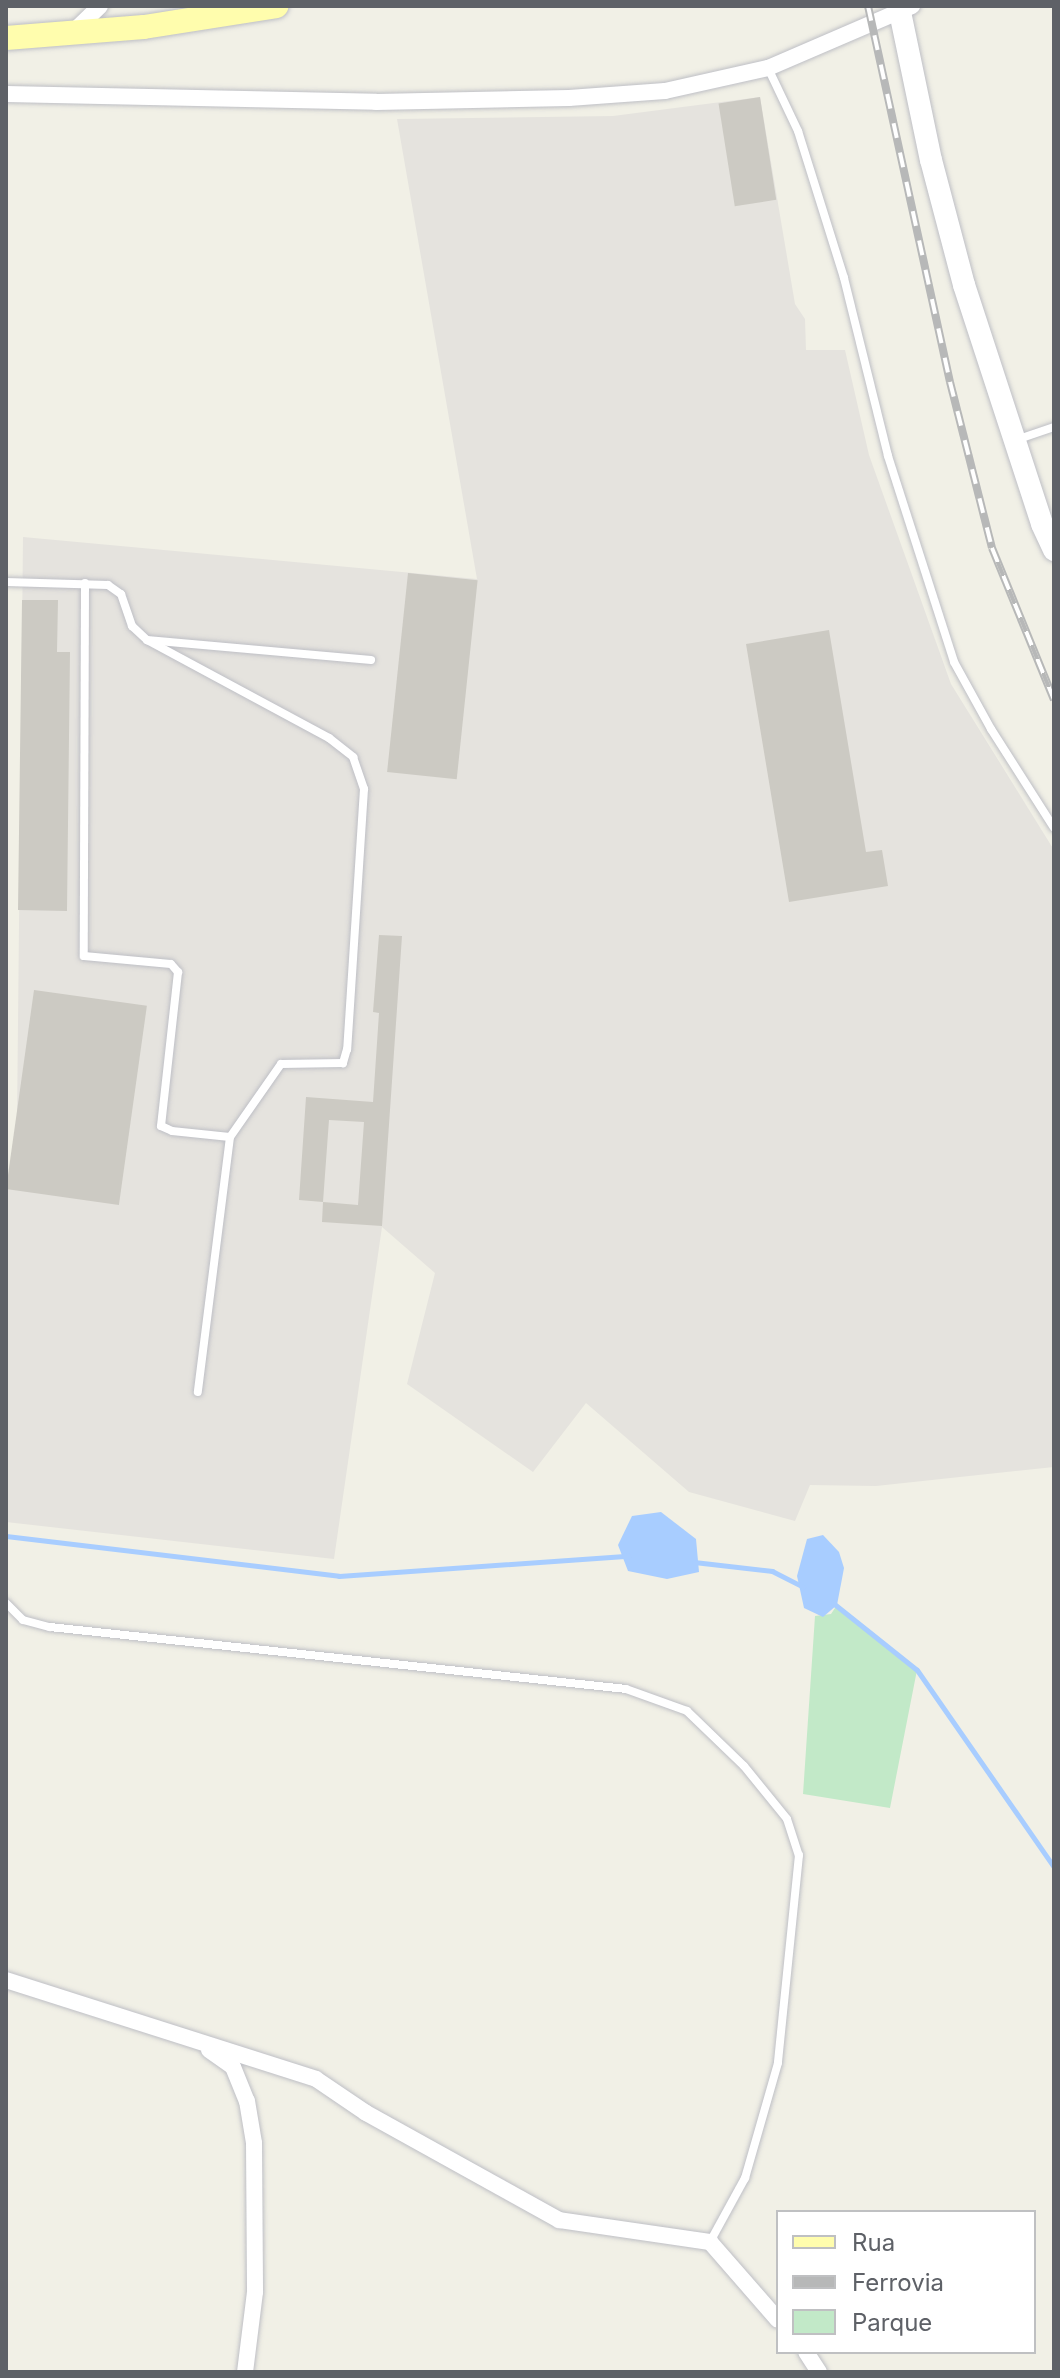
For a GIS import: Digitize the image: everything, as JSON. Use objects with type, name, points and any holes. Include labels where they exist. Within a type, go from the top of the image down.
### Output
[{"type":"main road","points":[[6,38],[144,27],[276,6]]},
{"type":"street","points":[[71,34],[100,6]]},
{"type":"street","points":[[6,94],[376,102],[569,98],[665,91],[768,68],[906,9],[931,160],[964,285],[1042,524],[1054,550]]},
{"type":"street","points":[[6,1980],[316,2079],[366,2113],[559,2220],[710,2242],[776,2318]]},
{"type":"street","points":[[192,2039],[233,2067],[247,2101],[254,2143],[255,2292],[245,2372]]},
{"type":"street","points":[[807,2354],[819,2372]]},
{"type":"lane","points":[[768,68],[798,131],[844,278],[888,456],[954,662],[991,729],[1054,828]]},
{"type":"lane","points":[[1015,440],[1054,427]]},
{"type":"lane","points":[[6,582],[108,585],[121,594],[132,626],[147,640],[329,738],[353,757],[364,789],[347,1049],[343,1063],[281,1064],[230,1137],[198,1392]]},
{"type":"lane","points":[[85,583],[84,956],[171,964],[178,972],[161,1126],[172,1131],[230,1137]]},
{"type":"lane","points":[[147,640],[371,660]]},
{"type":"lane","points":[[6,1603],[23,1620],[50,1627],[626,1689],[687,1711],[744,1766],[787,1819],[799,1855],[778,2063],[745,2178],[710,2242]]},
{"type":"shaded area","points":[[760,97],[795,304],[805,319],[806,350],[845,350],[869,455],[951,684],[1054,850],[1054,1467],[876,1486],[810,1485],[795,1521],[689,1492],[586,1403],[533,1472],[407,1384],[435,1273],[382,1227],[334,1559],[6,1522],[6,1198],[17,1120],[23,537],[477,579],[397,119],[613,116]]},
{"type":"green space","points":[[837,1605],[917,1670],[890,1808],[803,1794],[815,1616],[831,1614]]},
{"type":"water","points":[[661,1512],[696,1539],[699,1572],[667,1579],[628,1571],[618,1545],[632,1516]]},
{"type":"water","points":[[823,1535],[839,1552],[844,1568],[837,1605],[823,1617],[804,1608],[797,1576],[807,1539]]},
{"type":"building","points":[[760,97],[776,200],[735,206],[719,104]]},
{"type":"building","points":[[408,573],[478,580],[457,779],[387,772]]},
{"type":"building","points":[[22,600],[58,600],[57,652],[70,652],[67,911],[18,910]]},
{"type":"building","points":[[829,630],[866,852],[882,850],[888,886],[789,902],[746,644]]},
{"type":"building","points":[[379,935],[402,936],[382,1226],[322,1222],[323,1202],[299,1200],[306,1097],[373,1102],[379,1013],[373,1012]],"holes":[[[329,1120],[364,1122],[358,1205],[323,1202]]]},
{"type":"building","points":[[34,990],[147,1006],[119,1205],[6,1189]]},
{"type":"waterway","points":[[6,1536],[339,1576],[628,1556]]},
{"type":"waterway","points":[[694,1562],[772,1571],[803,1587]]},
{"type":"waterway","points":[[833,1603],[917,1670],[1054,1867]]},
{"type":"railway","points":[[868,6],[950,382],[992,548],[1054,700]]}]
